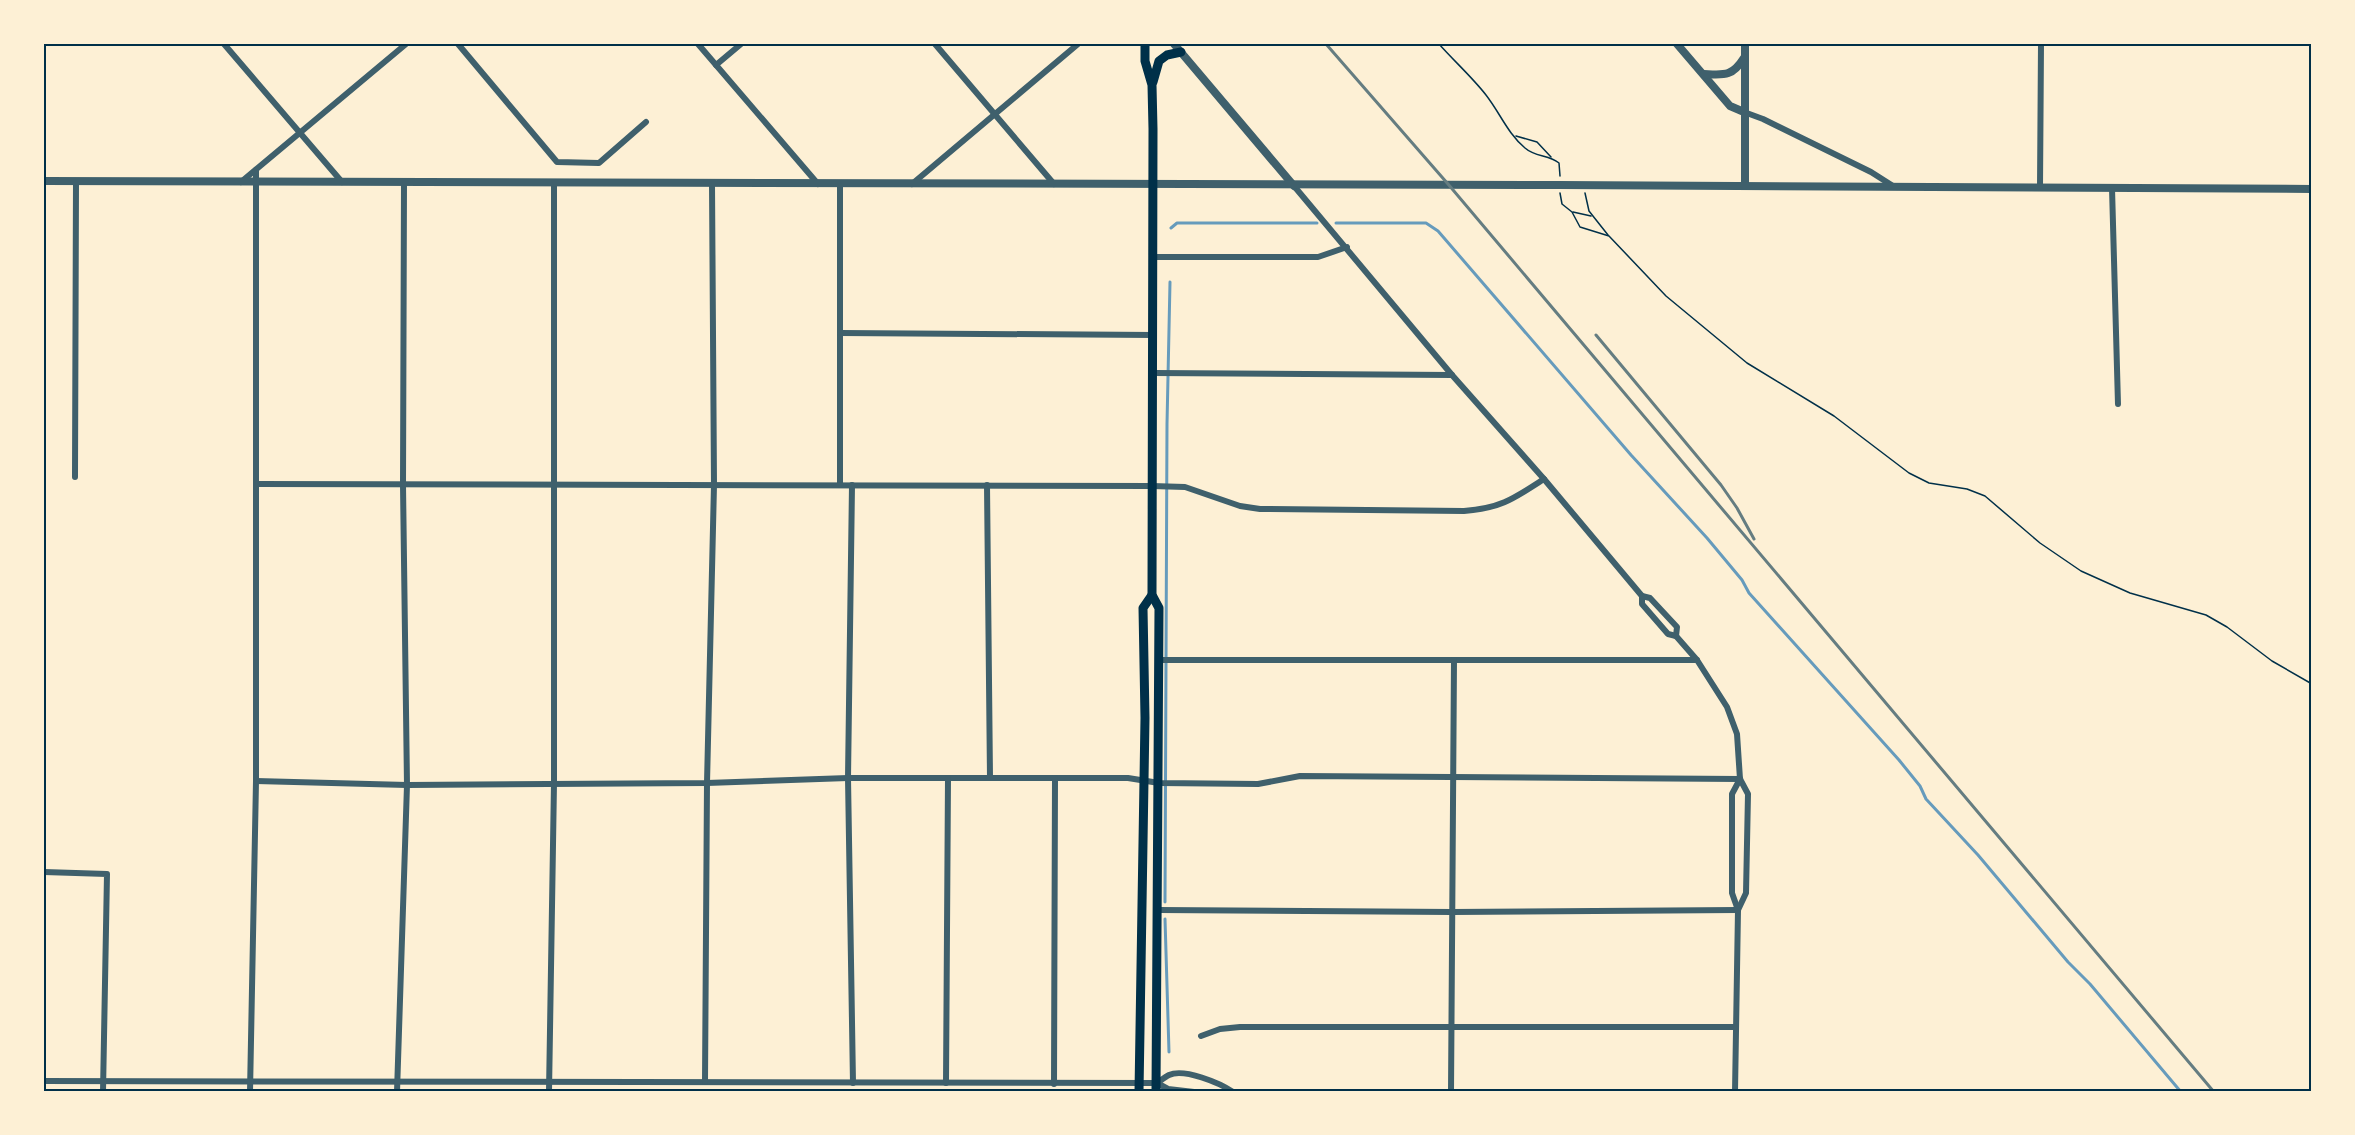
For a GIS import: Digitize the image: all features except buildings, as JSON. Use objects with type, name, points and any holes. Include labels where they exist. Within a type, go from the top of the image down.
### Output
[{"type":"main road","points":[[1145,44],[1145,61],[1152,85],[1154,185],[1152,595],[1159,608],[1159,910],[1156,1087]]},
{"type":"main road","points":[[1152,85],[1159,61],[1167,55],[1181,52]]},
{"type":"main road","points":[[1139,1088],[1144,780],[1143,608],[1152,595]]},
{"type":"street","points":[[224,44],[343,183]]},
{"type":"street","points":[[240,182],[406,44]]},
{"type":"street","points":[[458,44],[557,162],[594,164],[602,161],[646,122]]},
{"type":"street","points":[[698,44],[818,184]]},
{"type":"street","points":[[716,65],[741,44]]},
{"type":"street","points":[[935,44],[1054,184]]},
{"type":"street","points":[[912,184],[1078,44]]},
{"type":"street","points":[[1174,44],[1347,247],[1452,375],[1544,479],[1642,596],[1650,598],[1677,627],[1676,636]]},
{"type":"street","points":[[1677,44],[1730,106],[1762,118],[1871,172],[1894,186]]},
{"type":"street","points":[[1745,44],[1745,186]]},
{"type":"street","points":[[2040,187],[2041,44]]},
{"type":"street","points":[[1704,74],[1724,75],[1732,72],[1744,56]]},
{"type":"street","points":[[250,1092],[255,781],[256,170]]},
{"type":"street","points":[[44,182],[2312,189]]},
{"type":"street","points":[[75,477],[76,182]]},
{"type":"street","points":[[397,1092],[407,785],[403,485],[404,183]]},
{"type":"street","points":[[549,1092],[554,783],[554,184]]},
{"type":"street","points":[[705,1081],[707,783],[714,485],[712,184]]},
{"type":"street","points":[[840,184],[840,485]]},
{"type":"street","points":[[2112,188],[2118,404]]},
{"type":"street","points":[[1152,257],[1318,257],[1347,247]]},
{"type":"street","points":[[840,333],[1154,335]]},
{"type":"street","points":[[1154,373],[1452,375]]},
{"type":"street","points":[[255,484],[1152,486],[1185,487],[1240,506],[1260,508],[1464,511],[1491,508],[1514,498],[1544,479]]},
{"type":"street","points":[[852,485],[848,778],[853,1083]]},
{"type":"street","points":[[987,485],[990,778]]},
{"type":"street","points":[[1642,596],[1642,604],[1668,634],[1676,636],[1697,660],[1727,707],[1737,734],[1740,779],[1748,794],[1746,893],[1738,910]]},
{"type":"street","points":[[1159,660],[1697,660]]},
{"type":"street","points":[[1451,1092],[1454,660]]},
{"type":"street","points":[[255,781],[407,785],[707,783],[848,778],[1128,778],[1159,783],[1258,784],[1300,776],[1740,779]]},
{"type":"street","points":[[946,1083],[948,778]]},
{"type":"street","points":[[1054,1084],[1055,778]]},
{"type":"street","points":[[1735,1092],[1738,910],[1732,893],[1732,794],[1740,779]]},
{"type":"street","points":[[44,872],[107,874],[103,1092]]},
{"type":"street","points":[[1159,910],[1452,912],[1738,910]]},
{"type":"street","points":[[1201,1036],[1220,1029],[1240,1027],[1736,1027]]},
{"type":"street","points":[[1156,1087],[1171,1074],[1188,1075],[1209,1080],[1233,1092]]},
{"type":"street","points":[[44,1081],[705,1081],[1054,1084],[1156,1087],[1194,1092]]},
{"type":"path","points":[[1439,44],[1471,76],[1507,129],[1526,149],[1536,155],[1551,158]]},
{"type":"path","points":[[1515,136],[1538,142],[1551,158],[1559,163],[1560,173]]},
{"type":"path","points":[[1584,185],[1586,205],[1609,236],[1666,296],[1747,363],[1834,416],[1909,473],[1929,483],[1967,489],[1985,496],[2063,561],[2111,586],[2206,615],[2258,651],[2312,684]]},
{"type":"path","points":[[1560,199],[1564,207],[1572,212],[1594,217]]},
{"type":"path","points":[[1572,212],[1580,227],[1609,236]]},
{"type":"waterway","points":[[1171,228],[1177,223],[1317,223]]},
{"type":"waterway","points":[[1336,223],[1426,223],[1438,231],[1631,455],[1707,538],[1742,580],[1749,593],[1899,760],[1920,786],[1926,799],[1978,855],[2181,1092]]},
{"type":"waterway","points":[[1165,902],[1167,424],[1170,282]]},
{"type":"waterway","points":[[1165,919],[1169,1052]]},
{"type":"railway","points":[[1326,44],[1448,184],[2214,1092]]},
{"type":"railway","points":[[1596,335],[1721,485],[1754,539]]}]
